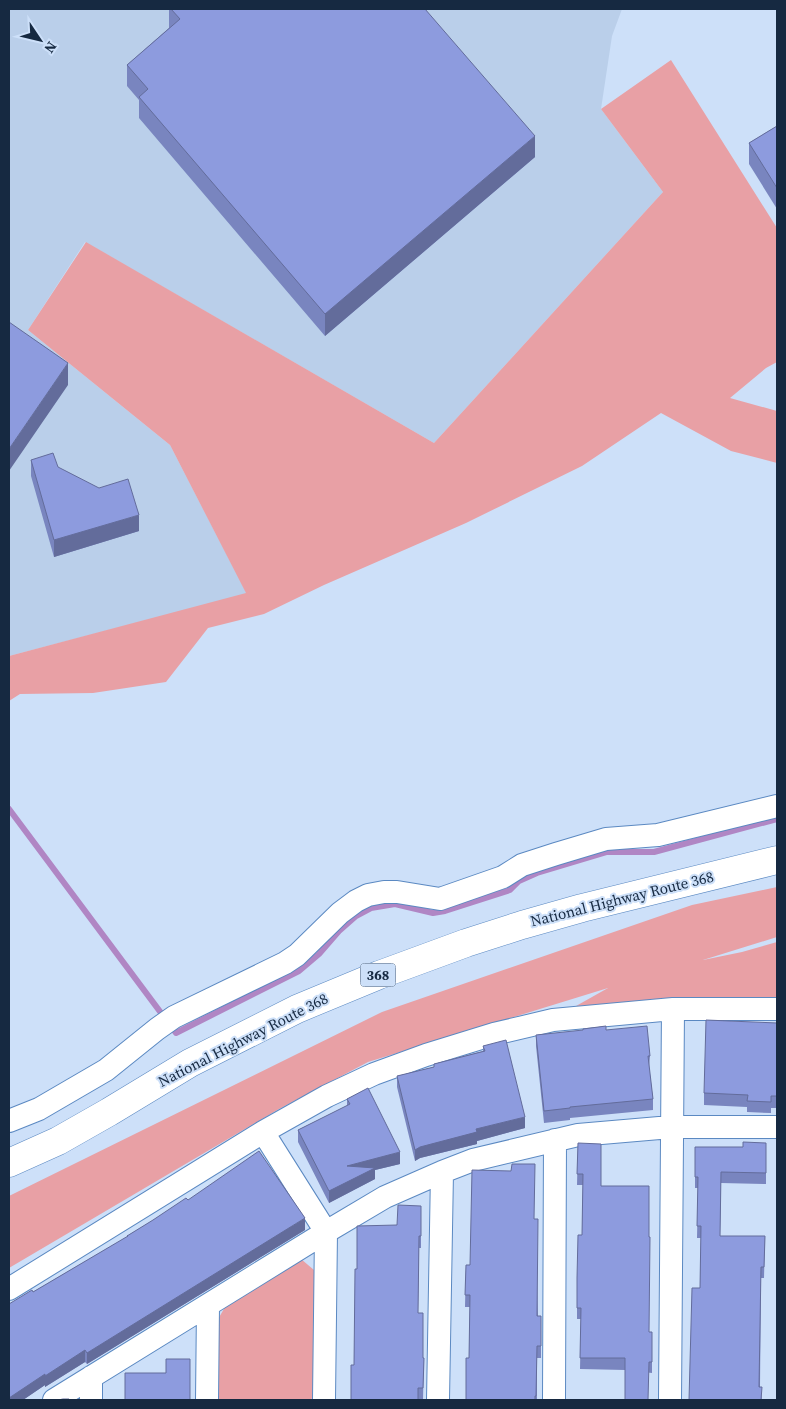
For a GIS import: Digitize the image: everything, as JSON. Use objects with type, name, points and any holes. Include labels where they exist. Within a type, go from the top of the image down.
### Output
[{"type":"highway","name":"National Highway Route 368","points":[[9,1163],[58,1141],[190,1063],[297,1009],[379,975],[522,925],[582,908],[777,860]]},
{"type":"street","points":[[9,1121],[39,1109],[106,1070],[165,1023],[298,955],[340,913],[368,895],[397,892],[440,899],[503,877],[522,865],[606,839],[658,835],[777,806]]},
{"type":"street","points":[[9,1289],[263,1132],[327,1096],[366,1077],[434,1052],[494,1034],[553,1020],[673,1009],[777,1009]]},
{"type":"street","points":[[670,1400],[673,1009]]},
{"type":"street","points":[[54,1400],[385,1197],[473,1160],[578,1135],[671,1128],[777,1127]]},
{"type":"street","points":[[263,1132],[326,1232],[324,1400]]},
{"type":"street","points":[[554,1140],[554,1400]]},
{"type":"street","points":[[438,1400],[442,1172]]},
{"type":"street","points":[[207,1400],[208,1306]]},
{"type":"street","points":[[91,1377],[91,1400]]},
{"type":"shaded area","points":[[9,9],[622,9],[612,36],[601,109],[663,192],[434,443],[85,242],[28,330],[170,445],[247,594],[9,656]]},
{"type":"shaded area","points":[[671,60],[777,228],[777,362],[766,368],[730,398],[777,411],[777,463],[731,451],[661,413],[582,466],[466,523],[324,585],[264,614],[208,628],[166,682],[93,693],[20,694],[9,701],[9,656],[246,593],[170,445],[28,330],[86,242],[434,443],[663,192],[601,109]]},
{"type":"shaded area","points":[[777,887],[777,937],[703,960],[777,942],[777,997],[691,999],[576,1006],[608,988],[368,1062],[279,1109],[9,1268],[9,1196],[382,1012],[692,905]]},
{"type":"shaded area","points":[[301,1259],[314,1270],[314,1397],[310,1400],[220,1400],[215,1397],[217,1321],[225,1307]]},
{"type":"building","points":[[171,9],[425,9],[535,136],[325,314],[139,97],[148,89],[127,65],[180,19]]},
{"type":"building","points":[[777,126],[777,188],[749,143]]},
{"type":"building","points":[[9,322],[68,363],[9,449]]},
{"type":"building","points":[[53,453],[58,467],[99,488],[128,479],[139,515],[54,540],[31,460]]},
{"type":"building","points":[[706,1020],[777,1023],[777,1096],[771,1096],[771,1102],[747,1101],[748,1095],[704,1093]]},
{"type":"building","points":[[606,1026],[606,1030],[647,1026],[653,1099],[544,1111],[536,1035]]},
{"type":"building","points":[[506,1040],[525,1117],[476,1129],[477,1132],[415,1150],[397,1076],[485,1051],[483,1046]]},
{"type":"building","points":[[368,1088],[400,1152],[347,1166],[375,1168],[329,1191],[298,1130],[350,1104],[347,1099]]},
{"type":"building","points":[[743,1142],[766,1143],[766,1173],[721,1172],[720,1236],[765,1236],[764,1267],[761,1267],[759,1387],[762,1387],[761,1400],[689,1400],[692,1288],[700,1288],[701,1226],[697,1226],[698,1177],[695,1177],[695,1147],[743,1147]]},
{"type":"building","points":[[578,1143],[601,1144],[601,1186],[649,1186],[649,1332],[652,1332],[652,1362],[649,1362],[648,1400],[625,1400],[625,1358],[580,1358],[581,1308],[577,1308],[577,1278],[578,1235],[582,1235],[583,1174],[577,1174]]},
{"type":"building","points":[[259,1151],[305,1218],[87,1353],[85,1350],[9,1398],[9,1304],[128,1236],[186,1198],[188,1200]]},
{"type":"building","points":[[512,1164],[535,1164],[534,1219],[538,1219],[537,1316],[541,1316],[541,1346],[537,1346],[536,1396],[535,1400],[466,1400],[466,1358],[469,1358],[470,1295],[465,1295],[466,1265],[470,1265],[472,1170],[511,1171]]},
{"type":"building","points":[[398,1205],[421,1206],[418,1313],[423,1313],[423,1388],[418,1388],[418,1400],[351,1400],[351,1365],[354,1365],[357,1226],[397,1225]]},
{"type":"building","points":[[166,1359],[190,1359],[190,1400],[125,1400],[125,1373],[166,1373]]},
{"type":"waterway","points":[[9,809],[176,1033],[299,971],[319,954],[339,931],[356,916],[371,908],[395,904],[433,913],[445,911],[510,890],[519,881],[537,873],[607,852],[654,852],[777,819]]}]
